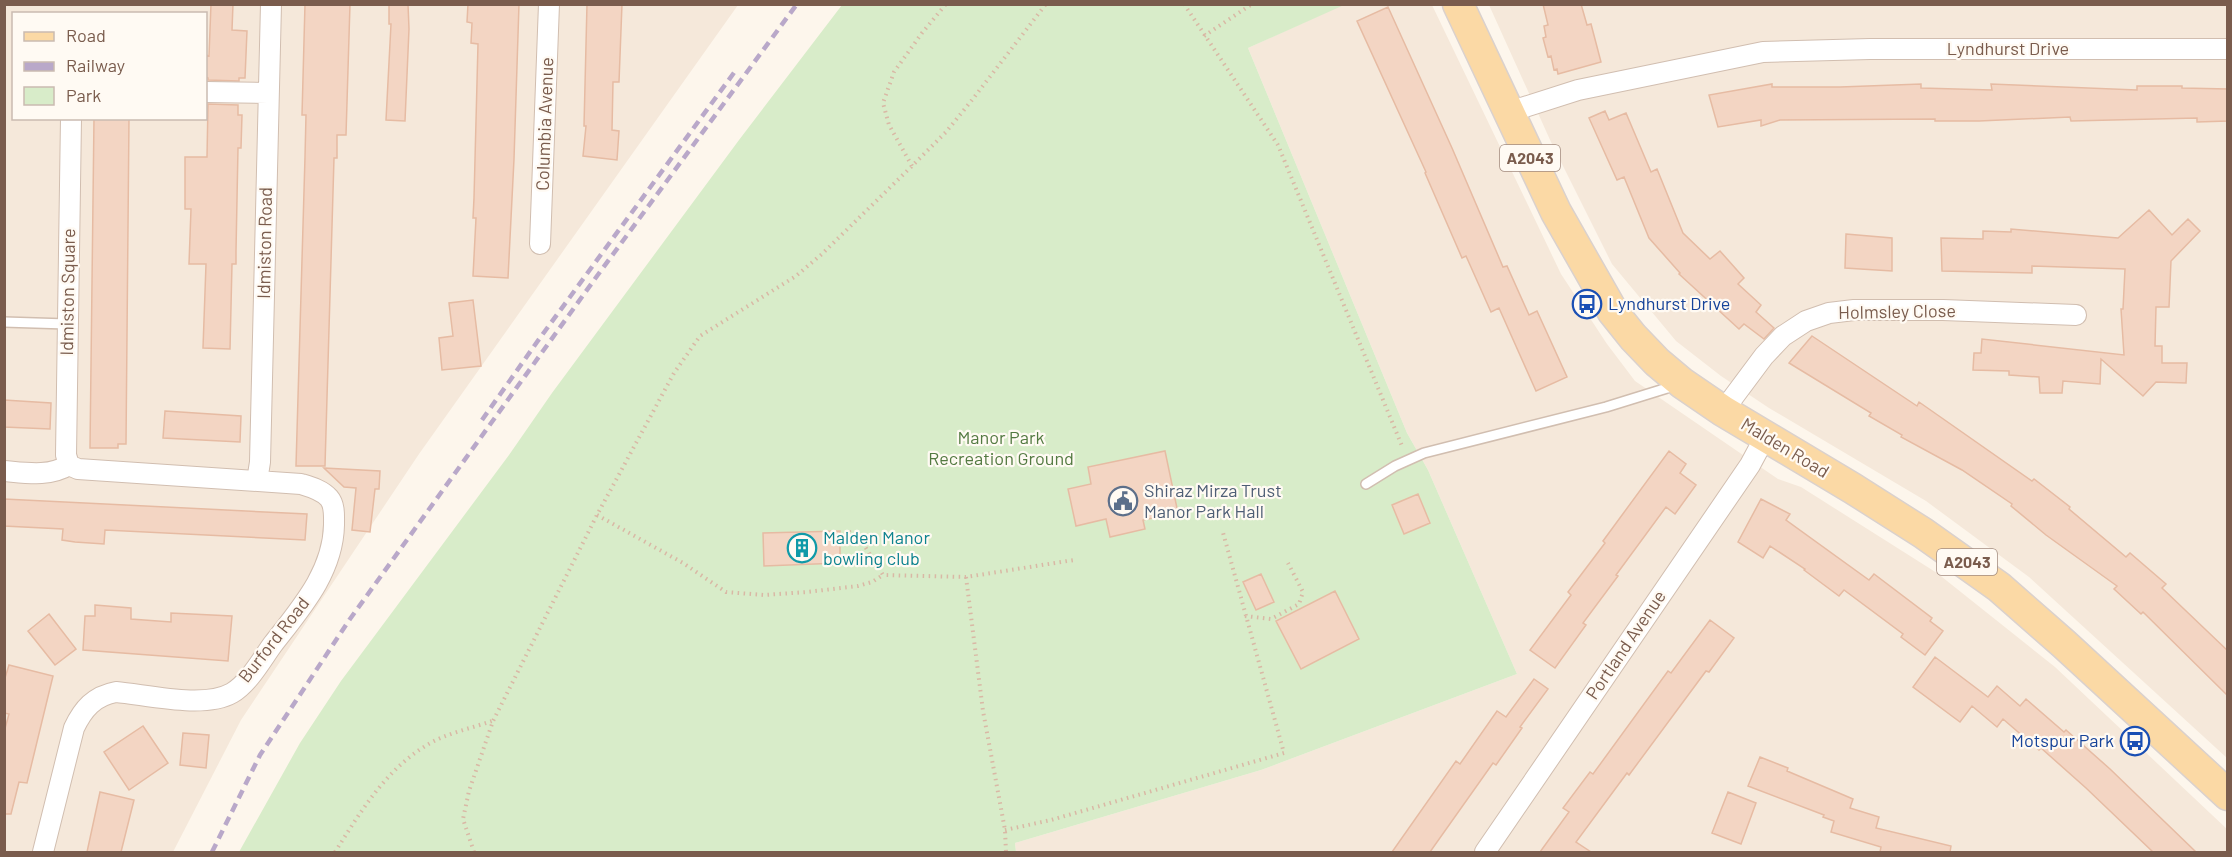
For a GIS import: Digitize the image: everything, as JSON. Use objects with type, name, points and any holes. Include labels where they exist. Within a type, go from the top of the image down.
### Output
[{"type":"main road","name":"Malden Road","points":[[1458,4],[1556,212],[1613,312],[1657,362],[1682,383],[1723,411],[1896,516],[1999,587],[2228,795]]},
{"type":"street","name":"Idmiston Road","points":[[257,481],[261,462],[271,4]]},
{"type":"street","name":"Columbia Avenue","points":[[540,244],[549,4]]},
{"type":"street","name":"Lyndhurst Drive","points":[[1509,112],[1578,90],[1763,52],[1870,49],[2228,49]]},
{"type":"street","points":[[207,92],[268,93]]},
{"type":"street","name":"Idmiston Square","points":[[69,465],[66,455],[71,120]]},
{"type":"street","name":"Holmsley Close","points":[[1723,411],[1764,356],[1783,336],[1806,321],[1829,313],[1854,310],[1921,310],[2076,315]]},
{"type":"street","name":"Portland Avenue","points":[[1485,852],[1750,465],[1765,437]]},
{"type":"street","points":[[4,471],[49,473],[59,471],[69,465],[78,470],[257,481]]},
{"type":"street","name":"Burford Road","points":[[43,852],[74,728],[80,715],[91,702],[104,694],[116,692],[197,701],[217,698],[233,692],[245,681],[303,605],[327,563],[333,544],[333,508],[329,498],[317,489],[301,484],[257,481]]},
{"type":"lane","points":[[4,322],[67,324]]},
{"type":"lane","points":[[1366,484],[1424,453],[1606,407],[1682,383]]},
{"type":"path","points":[[912,166],[889,125],[883,103],[894,72],[946,4]]},
{"type":"path","points":[[474,852],[464,819],[469,791],[493,721],[597,515],[674,373],[700,336],[796,276],[822,254],[912,166],[966,108],[1046,4]]},
{"type":"path","points":[[1184,4],[1278,145],[1408,461]]},
{"type":"path","points":[[1204,36],[1252,4]]},
{"type":"path","points":[[597,515],[683,563],[726,592],[764,595],[807,592],[858,586],[872,582],[883,575],[966,577],[1074,560]]},
{"type":"path","points":[[1005,830],[1051,820],[1284,753],[1222,529]]},
{"type":"path","points":[[849,531],[864,545],[883,575]]},
{"type":"path","points":[[1245,616],[1271,619],[1299,604],[1304,592],[1288,563]]},
{"type":"path","points":[[966,577],[983,711],[1005,830],[1006,852]]},
{"type":"path","points":[[335,852],[372,794],[401,765],[428,744],[493,721]]},
{"type":"shaded area","points":[[1344,4],[1432,5],[1561,274],[1607,344],[1635,381],[1778,479],[1801,487],[1937,573],[2055,667],[2228,830],[2227,852],[1016,852],[1015,843],[1261,770],[1517,674],[1428,470],[1407,433],[1248,48]]},
{"type":"shaded area","points":[[5,5],[738,5],[419,454],[241,720],[173,852],[5,852]]},
{"type":"shaded area","points":[[1489,5],[2227,5],[2227,758],[2029,577],[1926,501],[1769,408],[1721,376],[1676,341],[1612,264],[1551,142]]},
{"type":"green space","name":"Manor Park Recreation Ground","points":[[842,5],[1344,5],[1248,48],[1407,433],[1428,470],[1517,674],[1261,770],[1015,843],[1016,852],[239,852],[300,743],[341,681],[739,140]]},
{"type":"building","points":[[211,4],[233,4],[232,30],[247,31],[245,78],[239,78],[239,81],[208,80],[207,55],[209,56]]},
{"type":"building","points":[[305,4],[350,4],[346,135],[337,135],[337,158],[334,158],[325,466],[296,466],[306,115],[302,115]]},
{"type":"building","points":[[389,4],[408,4],[405,121],[386,120],[391,24],[389,24]]},
{"type":"building","points":[[468,4],[519,4],[508,278],[473,276],[478,44],[471,43],[472,23],[467,22]]},
{"type":"building","points":[[587,4],[622,4],[619,82],[613,82],[612,130],[619,131],[617,160],[583,156],[586,126],[584,126]]},
{"type":"building","points":[[1543,4],[1581,4],[1587,25],[1591,24],[1601,62],[1558,74],[1557,69],[1554,70],[1543,38],[1546,37],[1544,26],[1548,25]]},
{"type":"building","points":[[1388,7],[1503,267],[1507,266],[1529,315],[1537,311],[1567,377],[1536,391],[1499,308],[1491,312],[1466,256],[1462,258],[1426,172],[1357,21]]},
{"type":"building","points":[[1772,84],[1772,87],[1840,87],[1921,84],[1921,88],[1992,90],[1991,84],[2137,90],[2137,86],[2228,89],[2228,121],[2197,122],[2197,118],[2071,121],[2070,117],[1979,121],[1780,120],[1761,126],[1761,120],[1718,127],[1709,95]]},
{"type":"building","points":[[208,104],[238,105],[238,115],[242,115],[241,148],[238,148],[236,264],[232,264],[230,349],[203,348],[206,264],[189,264],[191,209],[185,209],[185,157],[207,157]]},
{"type":"building","points":[[1605,111],[1609,120],[1626,113],[1651,172],[1657,169],[1683,233],[1710,259],[1720,251],[1744,278],[1738,284],[1761,305],[1756,312],[1774,328],[1764,339],[1744,324],[1739,329],[1679,274],[1649,238],[1624,177],[1617,180],[1589,118]]},
{"type":"building","points":[[94,120],[129,120],[126,444],[118,444],[118,448],[90,448]]},
{"type":"building","points":[[2149,210],[2172,235],[2188,219],[2200,231],[2171,261],[2169,307],[2156,307],[2155,346],[2162,346],[2162,363],[2187,363],[2186,383],[2156,382],[2143,396],[2101,359],[2100,384],[2063,381],[2062,393],[2040,393],[2039,377],[2009,375],[2009,371],[1973,370],[1974,353],[1981,353],[1982,339],[2124,355],[2121,309],[2123,309],[2125,269],[2032,266],[2032,273],[1942,271],[1941,238],[1983,239],[1983,231],[2011,232],[2011,229],[2118,238]]},
{"type":"building","points":[[1846,234],[1892,238],[1892,271],[1845,268]]},
{"type":"building","points":[[473,300],[481,366],[442,370],[439,338],[453,336],[449,303]]},
{"type":"building","points":[[1812,336],[1917,406],[1919,402],[2032,481],[2034,479],[2070,507],[2069,509],[2126,557],[2130,553],[2166,584],[2162,588],[2228,651],[2228,696],[2143,612],[2141,614],[2114,589],[2117,586],[2046,535],[2011,506],[2012,504],[1962,470],[1901,437],[1902,435],[1869,416],[1871,413],[1789,363]]},
{"type":"building","points":[[4,400],[51,403],[50,429],[4,427]]},
{"type":"building","points":[[165,411],[241,416],[240,442],[163,438]]},
{"type":"building","name":"Shiraz Mirza Trust Manor Park Hall","points":[[1165,451],[1178,513],[1143,520],[1145,529],[1110,537],[1106,519],[1076,526],[1068,489],[1091,484],[1088,467]]},
{"type":"building","points":[[1669,451],[1686,464],[1680,473],[1696,485],[1675,514],[1666,507],[1616,575],[1618,576],[1583,623],[1586,625],[1555,668],[1530,650],[1571,595],[1568,592],[1605,543],[1603,541]]},
{"type":"building","points":[[324,468],[380,471],[379,489],[375,489],[370,532],[352,530],[356,488],[344,487]]},
{"type":"building","points":[[1418,494],[1430,523],[1404,534],[1392,505]]},
{"type":"building","points":[[4,499],[307,514],[305,540],[105,530],[104,544],[75,542],[62,540],[63,529],[4,526]]},
{"type":"building","points":[[1761,499],[1790,514],[1786,520],[1869,580],[1874,574],[1932,618],[1930,621],[1943,631],[1925,655],[1901,637],[1903,634],[1844,590],[1839,596],[1805,569],[1770,546],[1763,558],[1738,542]]},
{"type":"building","name":"Malden Manor bowling club","points":[[840,531],[840,563],[764,566],[763,533]]},
{"type":"building","points":[[1261,574],[1274,602],[1256,610],[1243,582]]},
{"type":"building","points":[[1335,591],[1359,639],[1301,669],[1276,621]]},
{"type":"building","points":[[95,605],[131,608],[131,619],[171,622],[171,613],[232,616],[228,661],[83,650],[85,616],[95,616]]},
{"type":"building","points":[[49,614],[76,649],[55,665],[28,631]]},
{"type":"building","points":[[1710,620],[1734,638],[1709,672],[1706,671],[1629,775],[1627,773],[1576,842],[1591,852],[1540,852],[1569,812],[1563,808],[1590,772],[1593,774],[1668,671],[1671,673]]},
{"type":"building","points":[[1935,657],[1988,697],[1997,686],[2020,706],[2026,699],[2110,769],[2196,852],[2153,852],[2041,748],[2039,750],[2003,719],[1997,727],[1972,706],[1960,722],[1913,687]]},
{"type":"building","points":[[9,665],[53,676],[27,783],[19,782],[11,814],[4,814],[4,732],[9,714],[4,713],[4,681]]},
{"type":"building","points":[[1534,679],[1548,689],[1496,765],[1493,763],[1430,852],[1392,852],[1456,761],[1460,764],[1497,711],[1506,717]]},
{"type":"building","points":[[143,726],[168,763],[129,790],[104,752]]},
{"type":"building","points":[[183,733],[209,735],[206,768],[180,765]]},
{"type":"building","points":[[1760,757],[1853,799],[1850,808],[1879,817],[1876,828],[1951,846],[1950,852],[1880,852],[1881,847],[1831,832],[1834,821],[1823,817],[1824,815],[1748,786]]},
{"type":"building","points":[[100,792],[134,800],[121,852],[87,852]]},
{"type":"building","points":[[1728,792],[1756,803],[1741,844],[1712,833]]},
{"type":"railway","points":[[212,852],[260,755],[350,619],[597,276],[797,4]]},
{"type":"railway","points":[[482,420],[736,70]]},
{"type":"place","name":"Lyndhurst Drive","points":[[1587,304]]},
{"type":"place","name":"Shiraz Mirza Trust Manor Park Hall","points":[[1123,501]]},
{"type":"place","name":"Malden Manor bowling club","points":[[802,548]]},
{"type":"place","name":"Motspur Park","points":[[2135,741]]}]
